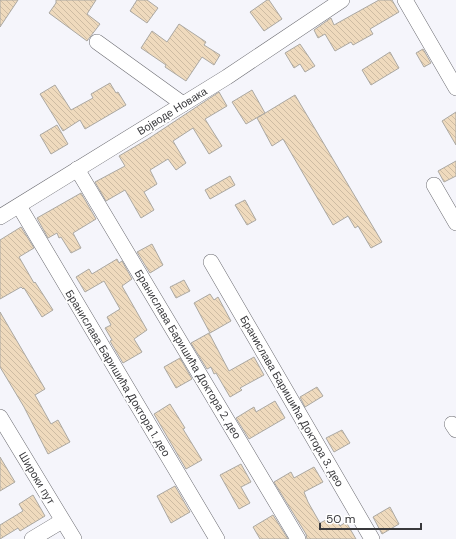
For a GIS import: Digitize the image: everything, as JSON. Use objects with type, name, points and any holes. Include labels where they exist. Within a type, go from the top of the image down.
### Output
[{"type":"street","name":"Војводе Новака","points":[[0,217],[226,78],[342,0]]},
{"type":"street","points":[[405,0],[456,88]]},
{"type":"street","points":[[98,42],[182,104]]},
{"type":"street","name":"Бранислава Баришића Доктора 2. део","points":[[77,170],[298,539]]},
{"type":"street","points":[[434,185],[456,223]]},
{"type":"street","name":"Бранислава Баришића Доктора 1. део","points":[[19,206],[217,539]]},
{"type":"street","name":"Бранислава Баришића Доктора 3. део","points":[[211,262],[372,539]]},
{"type":"street","name":"Широки пут","points":[[1,420],[74,539]]},
{"type":"street","points":[[32,539],[62,521]]},
{"type":"building","points":[[0,0],[18,0],[0,27]]},
{"type":"building","points":[[56,0],[96,0],[87,14],[100,24],[87,41],[49,13],[56,3]]},
{"type":"building","points":[[137,0],[147,0],[158,8],[147,23],[130,11]]},
{"type":"building","points":[[269,0],[282,19],[264,31],[250,12]]},
{"type":"building","points":[[379,0],[392,0],[399,12],[370,29],[373,34],[353,45],[351,42],[335,51],[325,34],[318,38],[314,30],[331,18],[334,25]]},
{"type":"building","points":[[179,24],[206,42],[204,45],[220,55],[214,65],[202,57],[186,81],[141,48],[152,31],[167,42]]},
{"type":"building","points":[[300,44],[315,66],[305,72],[300,64],[294,68],[285,53]]},
{"type":"building","points":[[423,49],[431,63],[424,67],[416,53]]},
{"type":"building","points":[[390,52],[399,68],[371,85],[362,70]]},
{"type":"building","points":[[110,83],[126,105],[85,129],[80,120],[63,131],[40,94],[55,85],[71,110],[93,98],[91,94]]},
{"type":"building","points":[[252,90],[265,113],[246,124],[232,102]]},
{"type":"building","points":[[219,92],[227,106],[205,119],[222,146],[209,154],[193,128],[173,141],[186,163],[176,170],[168,159],[150,170],[157,184],[144,192],[154,210],[141,218],[125,190],[106,201],[95,182],[125,166],[119,156],[148,139]]},
{"type":"building","points":[[295,95],[382,242],[371,248],[358,226],[355,228],[348,216],[333,225],[283,139],[272,146],[257,118]]},
{"type":"building","points":[[456,112],[456,145],[442,121]]},
{"type":"building","points":[[57,125],[68,144],[51,154],[40,135]]},
{"type":"building","points":[[456,161],[456,176],[444,182],[438,171]]},
{"type":"building","points":[[230,176],[235,185],[210,199],[205,190]]},
{"type":"building","points":[[81,193],[96,219],[73,233],[81,248],[71,253],[61,237],[59,238],[57,233],[48,238],[37,218]]},
{"type":"building","points":[[245,200],[256,220],[247,225],[235,205]]},
{"type":"building","points":[[21,227],[34,248],[19,257],[34,283],[35,282],[53,310],[42,317],[24,288],[23,289],[21,287],[0,299],[0,240]]},
{"type":"building","points":[[152,244],[163,265],[150,273],[137,252]]},
{"type":"building","points":[[117,259],[119,263],[122,261],[132,279],[122,286],[147,330],[134,339],[142,352],[123,363],[110,341],[112,340],[105,328],[111,325],[107,317],[120,309],[104,281],[85,292],[76,277],[89,269],[92,274]]},
{"type":"building","points":[[184,280],[190,291],[176,298],[170,287]]},
{"type":"building","points":[[210,294],[214,300],[218,297],[231,321],[210,333],[194,303]]},
{"type":"building","points":[[0,312],[45,389],[35,395],[51,424],[58,420],[70,442],[48,454],[24,407],[0,367]]},
{"type":"building","points":[[209,333],[229,371],[254,357],[264,375],[240,388],[242,390],[230,397],[216,373],[214,374],[211,367],[207,369],[191,343]]},
{"type":"building","points":[[180,358],[192,379],[176,388],[164,367]]},
{"type":"building","points":[[317,387],[323,396],[305,407],[300,397]]},
{"type":"building","points":[[275,401],[285,418],[249,439],[236,418],[254,407],[256,412]]},
{"type":"building","points":[[170,404],[202,460],[186,469],[154,414]]},
{"type":"building","points":[[342,430],[350,443],[334,452],[326,438]]},
{"type":"building","points":[[0,457],[15,482],[0,491]]},
{"type":"building","points":[[241,464],[251,482],[241,487],[250,503],[239,509],[220,475]]},
{"type":"building","points":[[314,467],[323,482],[304,492],[320,523],[334,516],[340,526],[346,522],[356,539],[307,539],[306,534],[274,482],[291,472],[294,478]]},
{"type":"building","points":[[175,486],[190,512],[171,523],[157,496]]},
{"type":"building","points":[[33,495],[45,516],[20,531],[18,528],[0,539],[0,525],[23,511],[19,504]]},
{"type":"building","points":[[390,507],[399,524],[382,534],[373,517]]},
{"type":"building","points":[[273,515],[288,539],[260,539],[253,527]]}]
